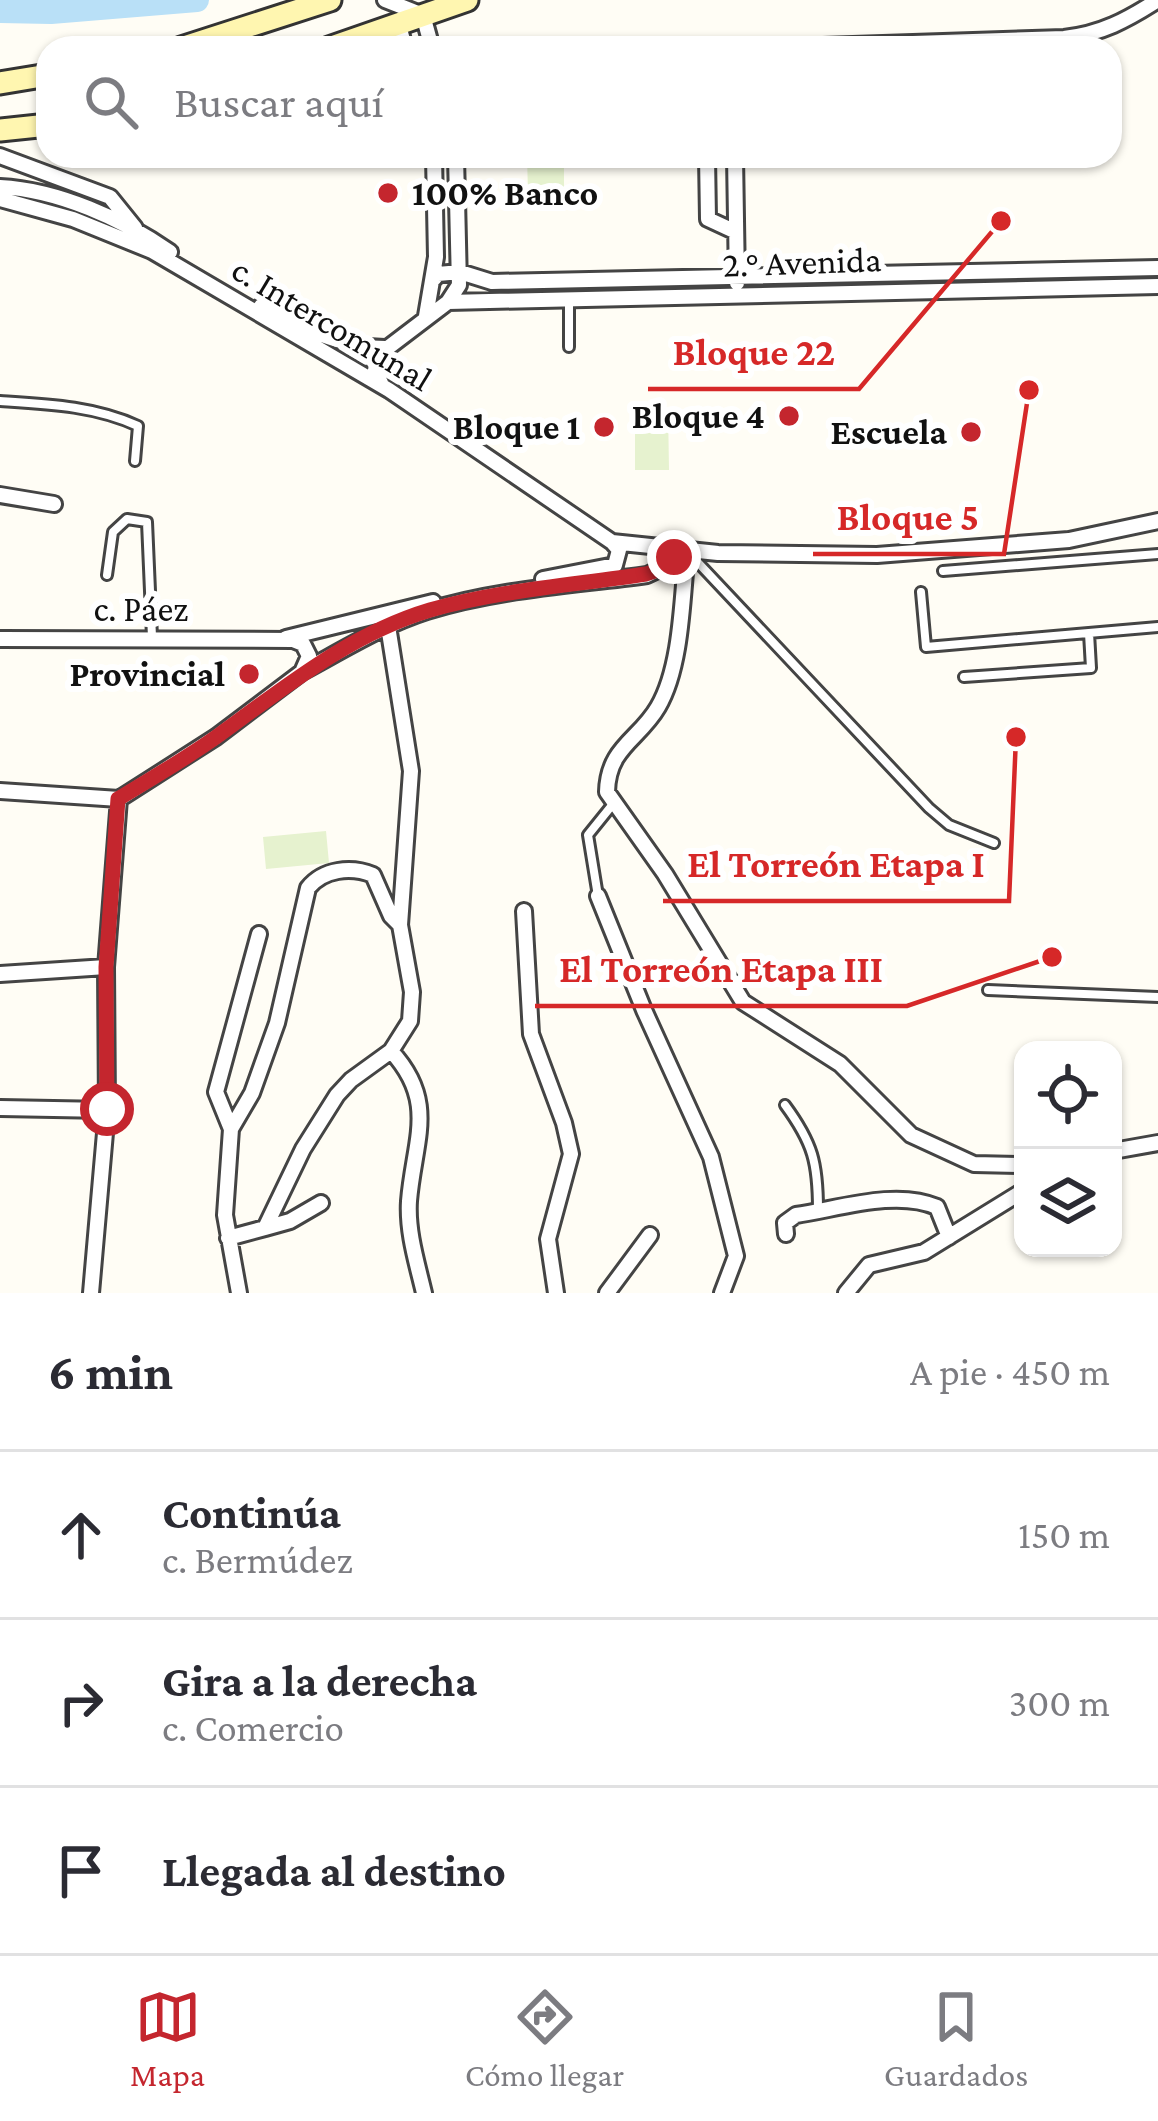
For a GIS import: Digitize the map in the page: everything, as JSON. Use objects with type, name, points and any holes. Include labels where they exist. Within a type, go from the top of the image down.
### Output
[{"type":"main road","points":[[218,36],[330,0]]},
{"type":"main road","points":[[355,36],[408,12],[467,0]]},
{"type":"main road","points":[[0,83],[36,77]]},
{"type":"main road","points":[[0,130],[36,126]]},
{"type":"street","points":[[385,0],[408,12]]},
{"type":"street","points":[[1079,36],[1120,24],[1158,1]]},
{"type":"street","points":[[0,156],[110,197],[152,251]]},
{"type":"street","points":[[426,316],[434,279],[434,168]]},
{"type":"street","points":[[389,390],[378,380],[374,363],[385,348],[448,302],[459,285],[456,168]]},
{"type":"street","points":[[706,168],[708,219],[736,232]]},
{"type":"street","points":[[735,168],[737,294]]},
{"type":"street","name":"c. Intercomunal","points":[[0,187],[31,191],[137,231],[261,306],[325,338],[358,348],[385,348]]},
{"type":"street","name":"c. Intercomunal","points":[[0,199],[73,219],[152,251],[389,390],[612,542]]},
{"type":"street","points":[[434,279],[442,272],[492,282],[1158,268]]},
{"type":"street","name":"2.° Avenida","points":[[448,302],[1158,286]]},
{"type":"street","points":[[0,495],[54,504]]},
{"type":"street","points":[[612,542],[807,557],[877,555],[1069,540],[1158,521]]},
{"type":"street","points":[[603,580],[619,550],[612,542]]},
{"type":"street","points":[[0,791],[118,799],[216,737],[302,672],[388,626],[430,610],[506,593],[646,574],[664,568],[681,550]]},
{"type":"street","points":[[681,550],[677,643],[664,693],[657,709],[616,754],[606,788],[614,803],[665,874],[743,1002],[840,1064],[911,1135],[974,1164],[1014,1165]]},
{"type":"street","name":"c. Páez","points":[[0,639],[281,639],[390,611],[614,565]]},
{"type":"street","points":[[265,1228],[303,1149],[338,1095],[391,1051],[410,1022],[412,1004],[400,925],[411,771],[388,626]]},
{"type":"street","points":[[281,639],[303,644],[309,656],[302,672]]},
{"type":"street","points":[[91,1293],[107,1109],[106,967],[118,799]]},
{"type":"street","points":[[238,1293],[224,1186],[231,1129],[252,1093],[277,1023],[308,888],[315,879],[348,869],[373,874],[391,916],[400,925]]},
{"type":"street","points":[[598,896],[711,1157],[736,1256],[722,1293]]},
{"type":"street","points":[[524,911],[531,1034],[571,1154],[548,1239],[556,1293]]},
{"type":"street","points":[[231,1129],[216,1092],[259,934]]},
{"type":"street","points":[[0,974],[106,967]]},
{"type":"street","points":[[391,1051],[408,1070],[420,1108],[409,1203],[410,1236],[424,1293]]},
{"type":"street","points":[[0,1108],[107,1109]]},
{"type":"street","points":[[1122,1149],[1158,1143]]},
{"type":"street","points":[[847,1293],[869,1265],[924,1252],[1014,1196]]},
{"type":"street","points":[[786,1234],[789,1219],[883,1202],[927,1203],[937,1208],[949,1237]]},
{"type":"street","points":[[228,1238],[290,1221],[321,1203]]},
{"type":"street","points":[[607,1293],[650,1234]]},
{"type":"lane","points":[[568,347],[569,298]]},
{"type":"lane","points":[[0,401],[103,412],[124,419],[138,426],[136,461]]},
{"type":"lane","points":[[107,575],[113,532],[127,519],[147,522],[152,639]]},
{"type":"lane","points":[[681,550],[929,808],[949,825],[994,843]]},
{"type":"lane","points":[[944,571],[1158,554]]},
{"type":"lane","points":[[921,592],[926,647],[1158,627]]},
{"type":"lane","points":[[964,677],[1091,668],[1089,633]]},
{"type":"lane","points":[[598,896],[588,835],[614,803]]},
{"type":"lane","points":[[988,990],[1158,998]]},
{"type":"lane","points":[[785,1105],[807,1134],[815,1158],[818,1212]]},
{"type":"green space","points":[[527,168],[564,168],[564,192],[528,193]]},
{"type":"green space","points":[[635,408],[668,408],[669,470],[635,470]]},
{"type":"green space","points":[[326,831],[329,863],[266,869],[263,837]]},
{"type":"waterway","points":[[0,11],[51,12],[197,0]]},
{"type":"place","name":"100% Banco","points":[[388,193]]},
{"type":"place","name":"Bloque 22","points":[[1001,221]]},
{"type":"place","name":"Bloque 5","points":[[1029,390]]},
{"type":"place","name":"Bloque 4","points":[[789,416]]},
{"type":"place","name":"Bloque 1","points":[[604,427]]},
{"type":"place","name":"Escuela","points":[[971,432]]},
{"type":"place","name":"Provincial","points":[[249,674]]},
{"type":"place","name":"El Torreón Etapa I","points":[[1016,737]]},
{"type":"place","name":"El Torreón Etapa III","points":[[1052,957]]},
{"type":"route","points":[[107,1109],[106,967],[118,799],[216,737],[302,672],[388,626],[430,610],[506,593],[646,574],[664,568],[674,557]]}]
